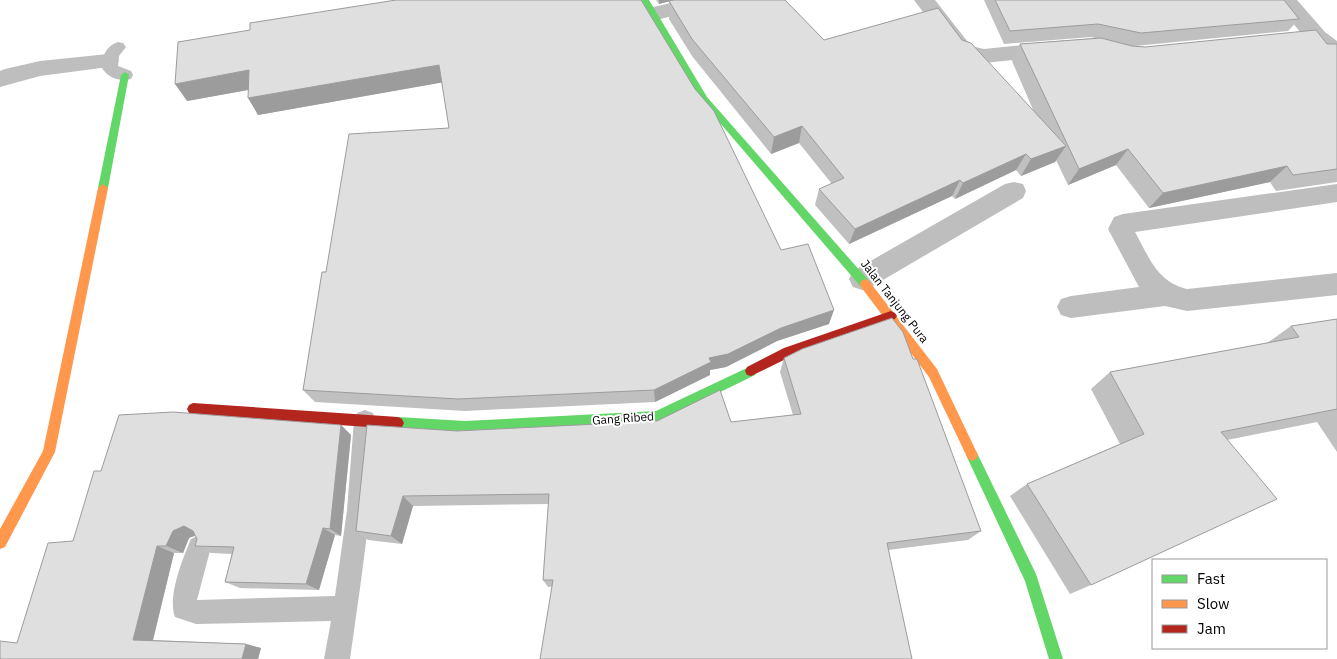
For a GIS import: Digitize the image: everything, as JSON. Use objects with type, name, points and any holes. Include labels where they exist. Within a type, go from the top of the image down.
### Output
[{"type":"street","points":[[649,7],[711,0]]},
{"type":"street","points":[[924,0],[964,51],[977,55],[1071,48]]},
{"type":"street","points":[[1286,0],[1318,37],[1337,52]]},
{"type":"street","name":"Jalan Tanjung Pura","points":[[649,7],[704,98],[862,279],[934,373],[1031,579],[1056,659]]},
{"type":"street","points":[[1290,39],[1318,37]]},
{"type":"street","points":[[0,79],[19,71],[68,64],[117,61],[93,242],[48,452],[0,542]]},
{"type":"street","points":[[862,279],[888,266],[1014,191]]},
{"type":"street","points":[[1165,295],[1145,276],[1121,229],[1123,224],[1337,193]]},
{"type":"street","points":[[1071,307],[1165,295],[1187,300],[1337,284]]},
{"type":"street","name":"Gang Ribed","points":[[193,409],[465,427],[657,417],[788,352],[891,316]]},
{"type":"lane","points":[[337,659],[346,608],[363,460],[364,420]]},
{"type":"lane","points":[[199,547],[187,587],[184,608],[196,612],[346,608]]},
{"type":"building","points":[[396,0],[641,0],[695,89],[714,111],[781,250],[808,244],[834,310],[781,328],[728,354],[709,358],[711,362],[654,390],[458,399],[303,390],[322,272],[326,272],[349,134],[449,128],[439,65],[248,98],[249,70],[175,84],[178,42],[250,30],[250,23]]},
{"type":"building","points":[[785,0],[824,40],[938,8],[962,40],[971,43],[1066,146],[1031,159],[1026,154],[963,183],[960,180],[855,229],[819,189],[844,178],[802,126],[774,137],[692,39],[669,1]]},
{"type":"building","points":[[995,0],[1284,0],[1299,19],[1141,33],[1098,24],[1010,31]]},
{"type":"building","points":[[1316,30],[1327,44],[1337,44],[1337,169],[1293,175],[1287,166],[1163,193],[1128,149],[1079,169],[1020,44],[1101,38],[1132,46],[1145,47]]},
{"type":"building","points":[[892,318],[903,332],[913,359],[917,359],[981,531],[887,543],[912,659],[540,659],[553,580],[543,580],[549,494],[403,496],[391,536],[356,531],[367,425],[457,431],[657,421],[720,390],[731,422],[801,414],[784,358],[802,349]]},
{"type":"building","points":[[1337,319],[1337,409],[1221,432],[1277,499],[1091,585],[1027,484],[1144,434],[1110,372],[1299,337],[1291,326]]},
{"type":"building","points":[[173,412],[341,425],[330,529],[323,528],[306,584],[225,582],[234,547],[195,546],[197,539],[193,531],[184,526],[173,531],[166,546],[157,546],[133,640],[246,644],[242,659],[0,659],[0,641],[17,643],[48,543],[73,541],[94,471],[101,471],[119,415]]},
{"type":"traffic: fast","points":[[645,0],[704,99],[865,284]]},
{"type":"traffic: fast","points":[[103,188],[125,75]]},
{"type":"traffic: fast","points":[[398,423],[465,427],[657,417],[751,371]]},
{"type":"traffic: fast","points":[[972,455],[1031,579],[1056,659]]},
{"type":"traffic: slow","points":[[0,542],[49,452],[103,188]]},
{"type":"traffic: slow","points":[[865,284],[933,373],[972,455]]},
{"type":"traffic: jam","points":[[751,371],[788,352],[891,316]]},
{"type":"traffic: jam","points":[[193,409],[398,423]]}]
